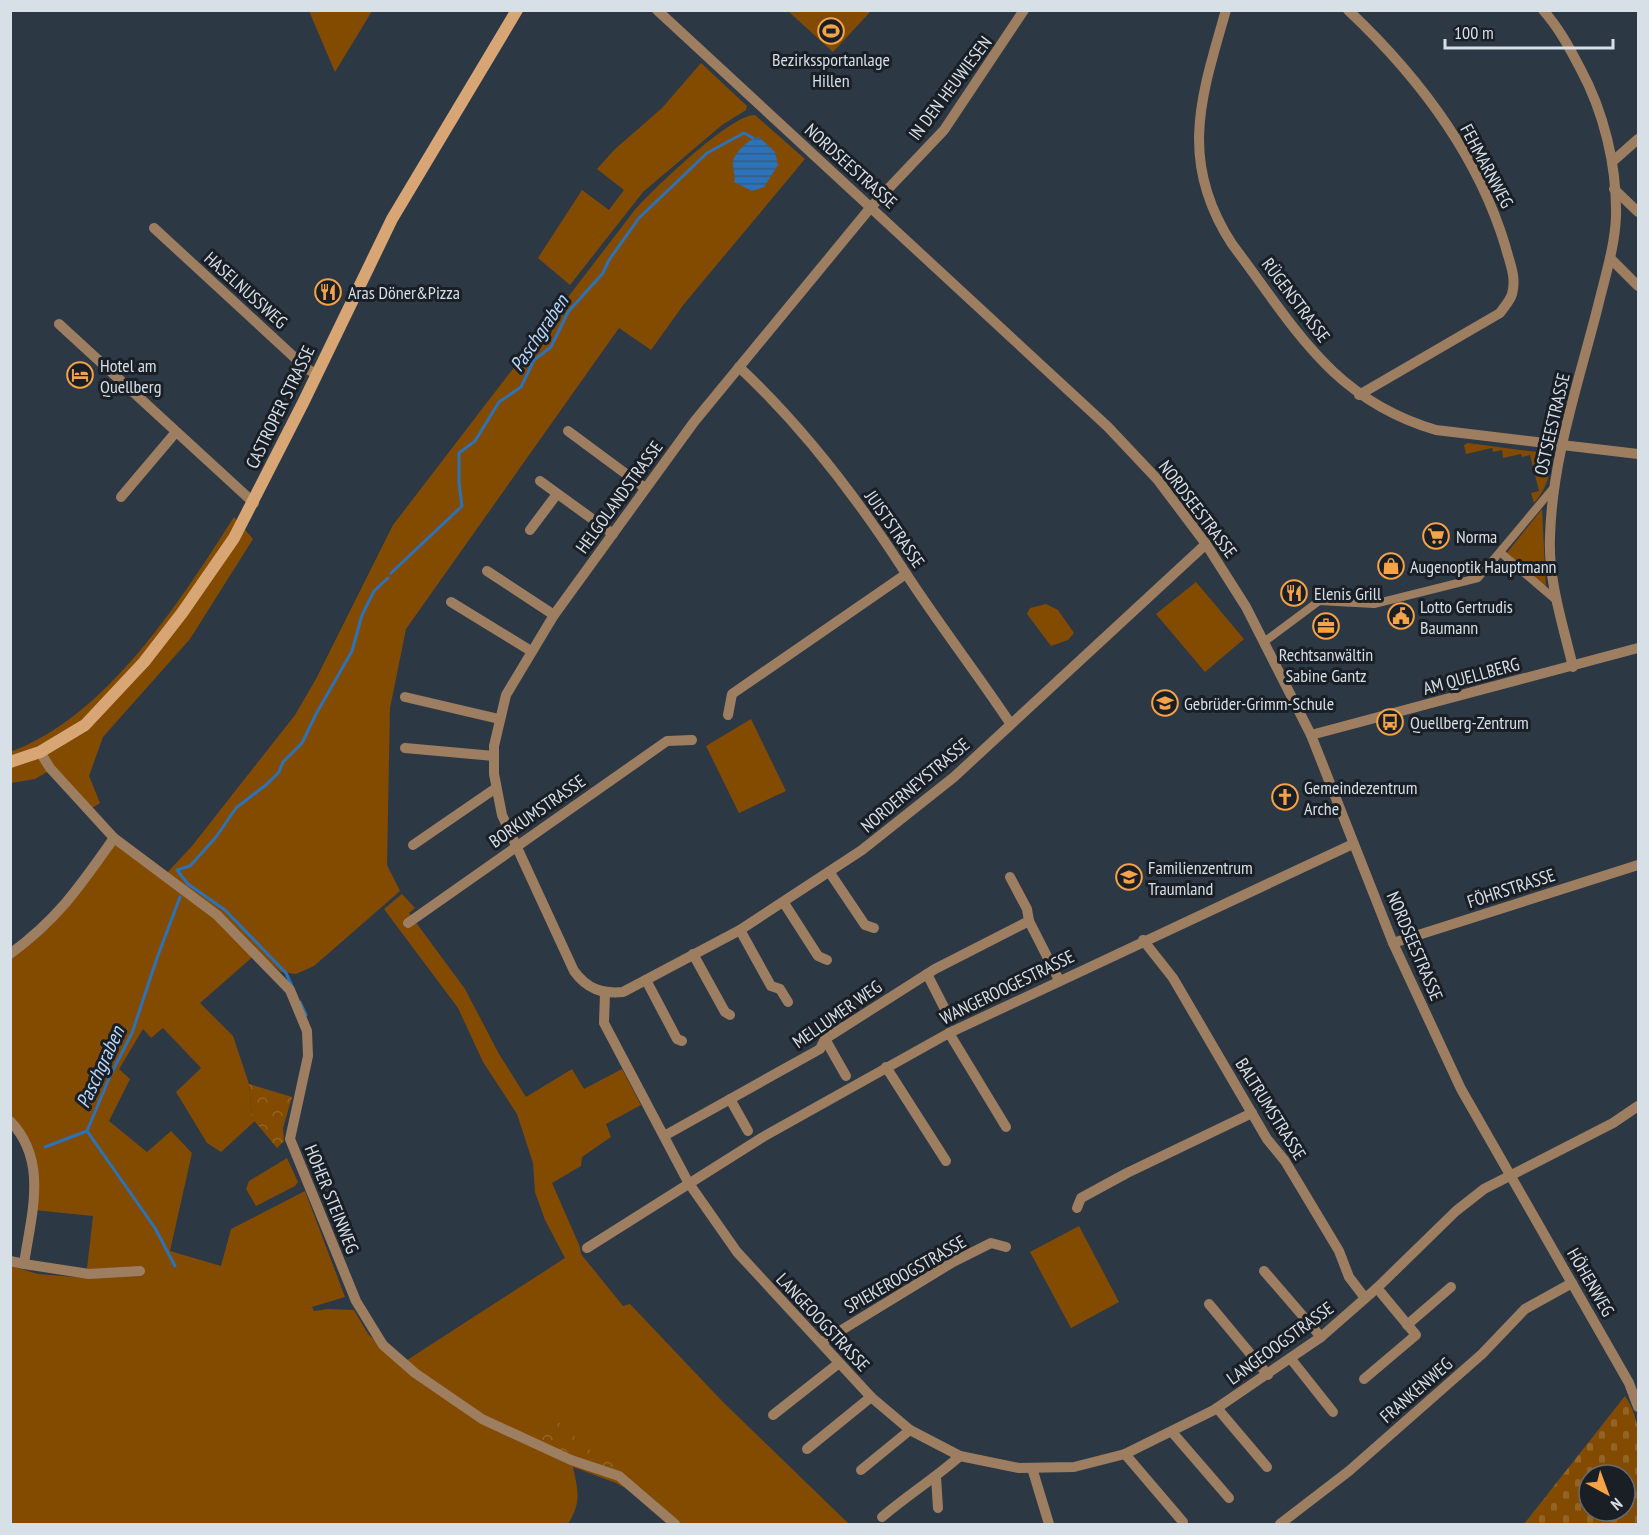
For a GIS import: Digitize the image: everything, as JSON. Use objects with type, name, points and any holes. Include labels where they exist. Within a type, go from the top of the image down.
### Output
[{"type":"main road","name":"CASTROPER STRASSE","points":[[10,762],[40,752],[85,725],[144,662],[182,614],[234,538],[254,503],[392,219],[517,10]]},
{"type":"street","name":"NORDSEESTRASSE","points":[[657,10],[1108,427],[1151,472],[1206,544],[1246,606],[1311,735],[1393,943],[1461,1089],[1510,1175]]},
{"type":"street","name":"IN DEN HEUWIESEN","points":[[871,207],[944,130],[1024,10]]},
{"type":"street","name":"RÜGENSTRASSE","points":[[1226,10],[1203,93],[1198,143],[1201,174],[1221,227],[1323,363],[1359,395],[1405,421],[1436,430],[1638,454]]},
{"type":"street","name":"FEHMARNWEG","points":[[1348,10],[1420,85],[1463,150],[1492,205],[1514,277],[1512,295],[1500,313],[1359,395]]},
{"type":"street","name":"OSTSEESTRASSE","points":[[1543,10],[1556,24],[1590,85],[1604,126],[1612,162],[1616,217],[1610,258],[1555,485],[1550,539],[1557,601],[1573,667]]},
{"type":"street","points":[[1612,162],[1638,139]]},
{"type":"street","points":[[1614,189],[1638,212]]},
{"type":"street","name":"HELGOLANDSTRASSE","points":[[516,846],[502,815],[496,788],[494,756],[499,719],[506,695],[554,615],[645,488],[739,367],[871,207]]},
{"type":"street","name":"HASELNUSSWEG","points":[[154,228],[307,369],[317,374]]},
{"type":"street","points":[[1610,258],[1638,286]]},
{"type":"street","points":[[59,324],[254,503]]},
{"type":"street","name":"JUISTSTRASSE","points":[[739,367],[775,400],[886,539],[906,574],[1010,723]]},
{"type":"street","points":[[568,431],[645,488]]},
{"type":"street","points":[[121,497],[176,432]]},
{"type":"street","points":[[540,481],[613,534]]},
{"type":"street","points":[[1264,642],[1319,601],[1374,604],[1478,578],[1555,485]]},
{"type":"street","points":[[530,530],[557,494]]},
{"type":"street","name":"NORDERNEYSTRASSE","points":[[605,993],[623,992],[740,930],[830,873],[954,777],[1206,544]]},
{"type":"street","points":[[1500,552],[1557,601]]},
{"type":"street","points":[[487,571],[554,615]]},
{"type":"street","points":[[728,715],[732,694],[906,574]]},
{"type":"street","points":[[452,602],[531,651]]},
{"type":"street","name":"AM QUELLBERG","points":[[1311,735],[1638,648]]},
{"type":"street","points":[[405,697],[499,719]]},
{"type":"street","name":"BORKUMSTRASSE","points":[[408,923],[668,741],[692,740]]},
{"type":"street","points":[[405,747],[494,756]]},
{"type":"street","name":"HOHER STEINWEG","points":[[40,752],[50,768],[114,838],[217,915],[290,990],[307,1031],[308,1056],[290,1128],[290,1139],[356,1302],[383,1345],[416,1373],[482,1419],[571,1460],[619,1476],[634,1486],[675,1524]]},
{"type":"street","points":[[413,845],[496,788]]},
{"type":"street","points":[[10,954],[61,911],[114,838]]},
{"type":"street","name":"WANGEROOGESTRASSE","points":[[587,1248],[688,1182],[886,1067],[950,1033],[1143,940],[1353,844]]},
{"type":"street","points":[[516,846],[574,971],[582,982],[605,993],[604,1023],[688,1182]]},
{"type":"street","name":"FÖHRSTRASSE","points":[[1393,943],[1638,865]]},
{"type":"street","points":[[830,873],[865,925],[874,928]]},
{"type":"street","points":[[1010,877],[1059,980]]},
{"type":"street","points":[[784,903],[818,956],[827,960]]},
{"type":"street","name":"MELLUMER WEG","points":[[664,1136],[820,1049],[825,1039],[927,974],[1029,921]]},
{"type":"street","points":[[740,930],[771,986],[780,989],[788,1002]]},
{"type":"street","name":"BALTRUMSTRASSE","points":[[1143,940],[1173,978],[1252,1113],[1285,1161],[1339,1251],[1349,1277],[1365,1298]]},
{"type":"street","points":[[693,954],[725,1012],[730,1015]]},
{"type":"street","points":[[927,974],[949,1017]]},
{"type":"street","points":[[646,980],[677,1039],[682,1041]]},
{"type":"street","points":[[950,1033],[1006,1127]]},
{"type":"street","points":[[825,1039],[846,1076]]},
{"type":"street","points":[[886,1067],[946,1161]]},
{"type":"street","points":[[730,1099],[748,1131]]},
{"type":"street","name":"LANGEOOGSTRASSE","points":[[688,1182],[737,1252],[871,1397],[910,1430],[960,1456],[1019,1468],[1074,1467],[1125,1454],[1217,1408],[1321,1337],[1377,1288],[1456,1211],[1484,1189],[1613,1123],[1638,1106]]},
{"type":"street","points":[[1077,1208],[1081,1197],[1252,1113]]},
{"type":"street","points":[[10,1121],[29,1148],[36,1172],[24,1264]]},
{"type":"street","name":"HÖHENWEG","points":[[1510,1175],[1629,1383],[1638,1407]]},
{"type":"street","name":"SPIEKEROOGSTRASSE","points":[[822,1342],[953,1262],[992,1243],[1006,1246]]},
{"type":"street","points":[[10,1262],[89,1274],[140,1272]]},
{"type":"street","points":[[1264,1271],[1321,1337]]},
{"type":"street","name":"FRANKENWEG","points":[[1280,1524],[1349,1471],[1482,1354],[1525,1309],[1572,1282]]},
{"type":"street","points":[[1407,1324],[1451,1287]]},
{"type":"street","points":[[1364,1379],[1416,1335],[1377,1288]]},
{"type":"street","points":[[1209,1304],[1268,1375]]},
{"type":"street","points":[[1291,1359],[1333,1412]]},
{"type":"street","points":[[774,1415],[838,1363]]},
{"type":"street","points":[[807,1449],[871,1397]]},
{"type":"street","points":[[1217,1408],[1267,1467]]},
{"type":"street","points":[[861,1470],[910,1430]]},
{"type":"street","points":[[1172,1432],[1228,1498]]},
{"type":"street","points":[[1125,1454],[1183,1522]]},
{"type":"street","points":[[882,1517],[917,1487],[936,1477],[960,1456]]},
{"type":"street","points":[[1032,1468],[1049,1524]]},
{"type":"street","points":[[936,1477],[938,1508]]},
{"type":"green space","points":[[309,11],[372,11],[335,72]]},
{"type":"green space","name":"Bezirkssportanlage Hillen","points":[[788,11],[871,11],[833,52]]},
{"type":"green space","points":[[701,63],[747,106],[746,110],[722,125],[643,192],[570,285],[538,258],[582,190],[609,210],[624,190],[597,169],[614,150],[662,108]]},
{"type":"green space","points":[[755,115],[805,159],[684,304],[651,350],[619,328],[406,629],[390,708],[387,865],[400,891],[314,966],[296,974],[281,972],[166,874],[192,846],[295,715],[316,679],[393,525],[634,211],[692,155],[728,127]]},
{"type":"green space","points":[[1468,443],[1544,453],[1549,466],[1548,480],[1534,503],[1531,493],[1539,491],[1530,455],[1522,457],[1521,454],[1503,458],[1502,450],[1493,452],[1492,448],[1466,454],[1464,445]]},
{"type":"green space","points":[[1542,509],[1546,588],[1506,554]]},
{"type":"green space","points":[[234,517],[253,539],[190,639],[103,737],[89,776],[100,803],[89,810],[54,768],[35,779],[11,783],[10,752],[45,735],[78,712],[109,684],[165,619]]},
{"type":"green space","points":[[1196,582],[1244,639],[1205,672],[1156,614]]},
{"type":"green space","points":[[1046,604],[1058,610],[1074,633],[1068,640],[1051,646],[1027,614],[1030,608]]},
{"type":"green space","points":[[751,719],[786,791],[739,813],[706,746]]},
{"type":"green space","points":[[114,839],[216,917],[256,954],[200,1003],[233,1036],[249,1084],[252,1117],[255,1121],[221,1152],[207,1143],[176,1092],[201,1068],[163,1028],[151,1038],[143,1029],[119,1069],[130,1079],[109,1121],[147,1152],[171,1131],[192,1153],[170,1251],[221,1266],[231,1229],[305,1191],[345,1297],[312,1307],[314,1311],[354,1310],[368,1334],[401,1364],[565,1258],[545,1220],[535,1192],[533,1163],[517,1114],[483,1062],[458,1008],[384,909],[402,894],[415,908],[409,913],[465,989],[499,1054],[526,1097],[572,1069],[584,1089],[622,1069],[641,1105],[606,1124],[611,1137],[582,1157],[581,1166],[552,1183],[581,1254],[623,1306],[630,1304],[723,1402],[849,1524],[668,1524],[641,1497],[616,1483],[573,1467],[578,1496],[568,1524],[11,1524],[11,1266],[38,1274],[86,1278],[93,1216],[34,1210],[38,1174],[11,1120],[11,956],[38,937]]},
{"type":"green space","points":[[249,1084],[292,1097],[283,1128],[284,1141],[277,1148],[252,1118]]},
{"type":"green space","points":[[287,1158],[298,1182],[295,1186],[256,1206],[246,1189],[249,1181]]},
{"type":"green space","points":[[1079,1226],[1119,1302],[1071,1328],[1030,1252]]},
{"type":"green space","points":[[1625,1396],[1637,1424],[1639,1440],[1638,1524],[1524,1524]]},
{"type":"green space","points":[[546,1423],[561,1423],[588,1449],[614,1463],[615,1470],[589,1464],[531,1440],[528,1433]]},
{"type":"water","points":[[759,137],[775,152],[778,165],[764,187],[752,191],[734,182],[733,161],[743,146]]},
{"type":"waterway","name":"Paschgraben","points":[[391,573],[462,506],[459,453],[475,441],[499,402],[521,387],[534,360],[551,347],[568,312],[603,273],[609,260],[639,218],[707,153],[744,133],[753,138]]},
{"type":"waterway","name":"Paschgraben","points":[[292,986],[286,973],[225,910],[188,884],[177,870],[190,866],[216,837],[236,808],[267,784],[279,772],[283,762],[302,743],[352,651],[362,615],[374,591],[388,578]]},
{"type":"waterway","name":"Paschgraben","points":[[175,1266],[155,1228],[87,1131],[110,1076],[132,1033],[180,897]]},
{"type":"waterway","points":[[300,1002],[306,1015]]},
{"type":"waterway","points":[[45,1147],[87,1131]]},
{"type":"place","name":"Bezirkssportanlage Hillen","points":[[831,31]]},
{"type":"place","name":"Aras Döner&Pizza","points":[[328,292]]},
{"type":"place","name":"Hotel am Quellberg","points":[[80,375]]},
{"type":"place","name":"Norma","points":[[1436,536]]},
{"type":"place","name":"Augenoptik Hauptmann","points":[[1391,566]]},
{"type":"place","name":"Elenis Grill","points":[[1294,593]]},
{"type":"place","name":"Lotto Gertrudis Baumann","points":[[1401,616]]},
{"type":"place","name":"Rechtsanwältin Sabine Gantz","points":[[1326,626]]},
{"type":"place","name":"Gebrüder-Grimm-Schule","points":[[1165,703]]},
{"type":"place","name":"Quellberg-Zentrum","points":[[1390,722]]},
{"type":"place","name":"Gemeindezentrum Arche","points":[[1285,797]]},
{"type":"place","name":"Familienzentrum Traumland","points":[[1129,877]]}]
